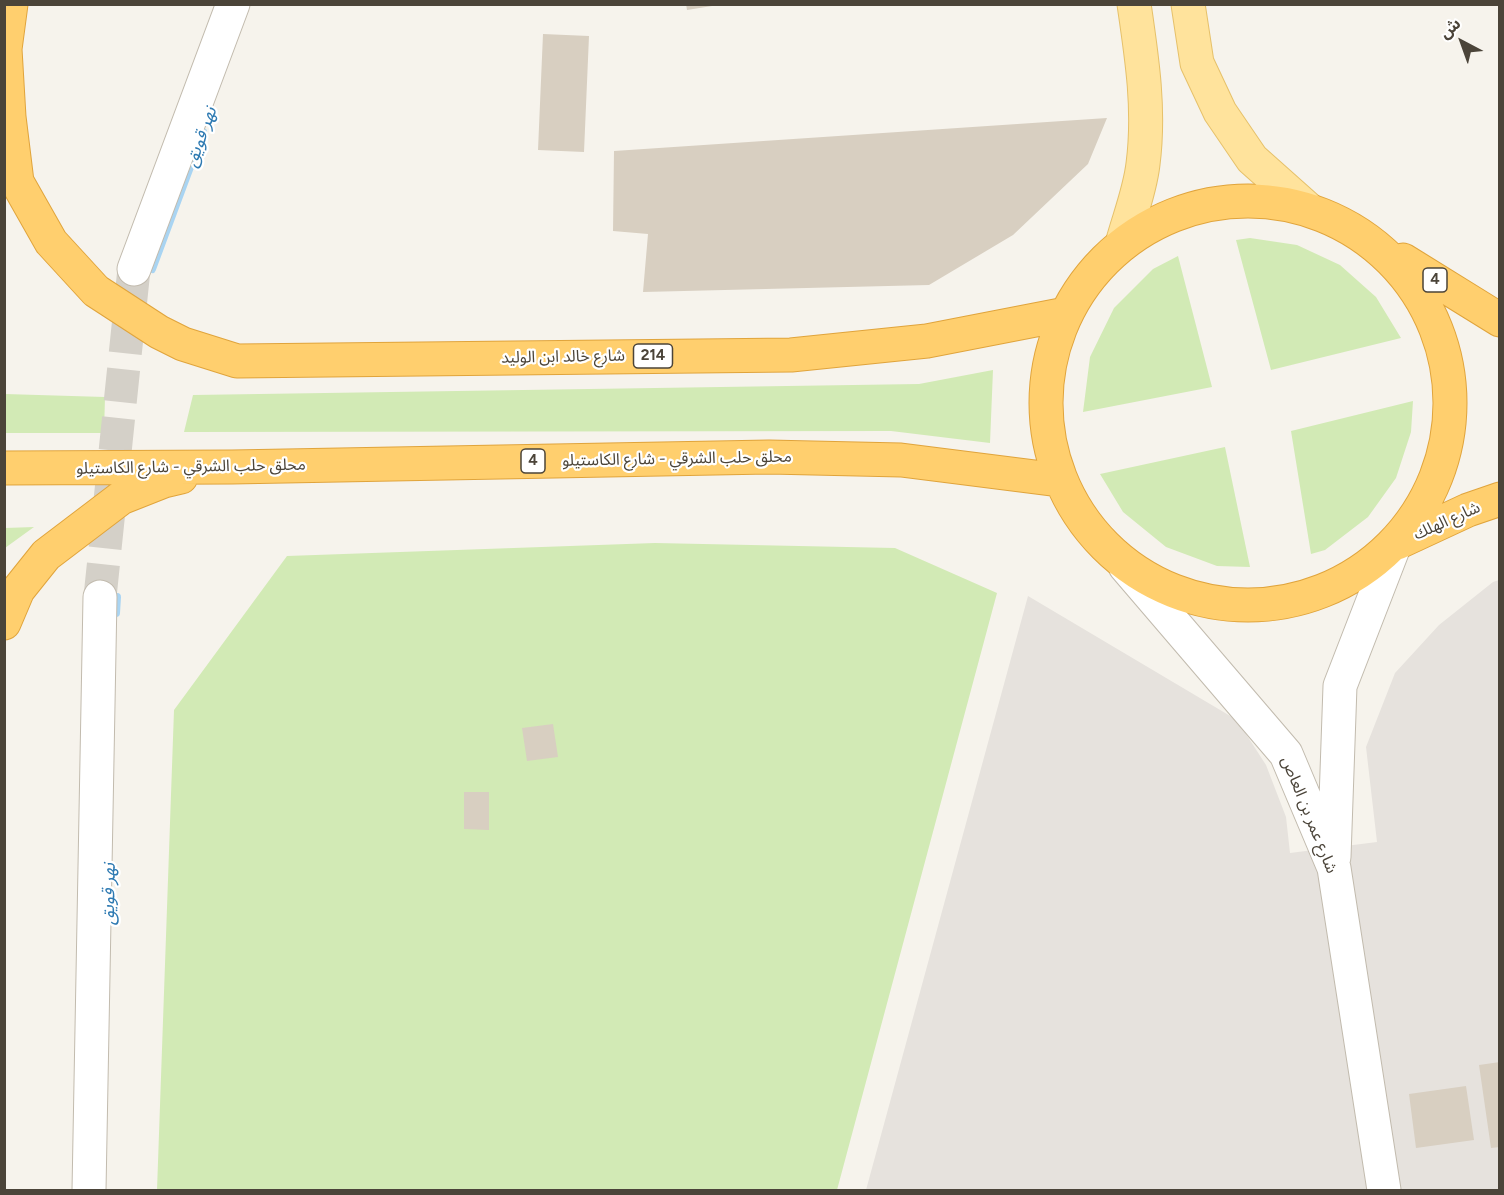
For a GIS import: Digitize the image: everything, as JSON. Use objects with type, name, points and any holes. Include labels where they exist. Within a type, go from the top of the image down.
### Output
[{"type":"highway","name":"شارع خالد ابن الوليد","points":[[11,4],[5,49],[9,117],[17,182],[51,242],[96,291],[159,332],[183,344],[237,361],[791,355],[927,341],[1066,314]]},
{"type":"highway","points":[[1259,200],[1307,208],[1340,221],[1371,240],[1418,290],[1446,352],[1451,420],[1434,487],[1395,544],[1348,580],[1293,602],[1235,606],[1177,594],[1125,566],[1085,526],[1059,480],[1050,451],[1046,381],[1066,314],[1084,284],[1122,244],[1164,219],[1210,203],[1259,200]]},
{"type":"highway","name":"4","points":[[1371,240],[1498,318]]},
{"type":"highway","name":"محلق حلب الشرقي - شارع الكاستيلو","points":[[4,468],[232,467],[780,458],[901,460],[1059,480]]},
{"type":"highway","points":[[4,623],[18,590],[46,555],[121,498],[164,481],[232,467]]},
{"type":"highway","name":"شارع الهلك","points":[[1395,544],[1468,510],[1500,499]]},
{"type":"main road","points":[[1122,244],[1143,166],[1147,114],[1144,70],[1134,4]]},
{"type":"main road","points":[[1188,4],[1197,63],[1220,112],[1252,159],[1307,208]]},
{"type":"street","points":[[134,268],[233,4]]},
{"type":"street","points":[[1334,868],[1340,687],[1395,544]]},
{"type":"street","name":"شارع عمر بن العاص","points":[[1125,566],[1286,754],[1334,868],[1384,1191]]},
{"type":"street","points":[[89,1191],[100,597]]},
{"type":"shaded area","points":[[1499,580],[1499,1190],[866,1190],[1028,596],[1237,720],[1266,765],[1286,817],[1290,853],[1377,842],[1366,747],[1395,673],[1439,625],[1493,582]]},
{"type":"green space","points":[[1250,238],[1297,245],[1340,265],[1376,297],[1401,338],[1271,370],[1236,240]]},
{"type":"green space","points":[[1178,256],[1212,387],[1083,412],[1090,357],[1114,308],[1153,269]]},
{"type":"green space","points":[[993,370],[990,443],[891,431],[184,432],[193,395],[919,384]]},
{"type":"green space","points":[[5,394],[105,397],[104,433],[5,433]]},
{"type":"green space","points":[[1413,401],[1411,432],[1396,478],[1368,517],[1325,550],[1311,554],[1291,431]]},
{"type":"green space","points":[[1225,447],[1250,567],[1217,566],[1166,547],[1123,512],[1100,474]]},
{"type":"green space","points":[[34,527],[5,548],[5,528]]},
{"type":"green space","points":[[655,543],[895,548],[997,593],[837,1190],[157,1190],[174,710],[287,556]]},
{"type":"building","points":[[686,4],[712,4],[712,6],[687,10]]},
{"type":"building","points":[[543,34],[589,36],[584,152],[538,150]]},
{"type":"building","points":[[1107,118],[1088,164],[1013,235],[929,285],[643,292],[648,234],[613,231],[614,151]]},
{"type":"building","points":[[553,724],[558,757],[527,761],[522,728]]},
{"type":"building","points":[[464,792],[489,792],[489,830],[464,829]]},
{"type":"building","points":[[1500,1062],[1500,1147],[1491,1148],[1479,1065]]},
{"type":"building","points":[[1466,1086],[1474,1140],[1416,1148],[1409,1094]]},
{"type":"waterway","name":"نهر قويق","points":[[152,269],[203,132]]},
{"type":"waterway","name":"نهر قويق","points":[[116,613],[117,597]]},
{"type":"tunnel","points":[[100,597],[134,269]]}]
